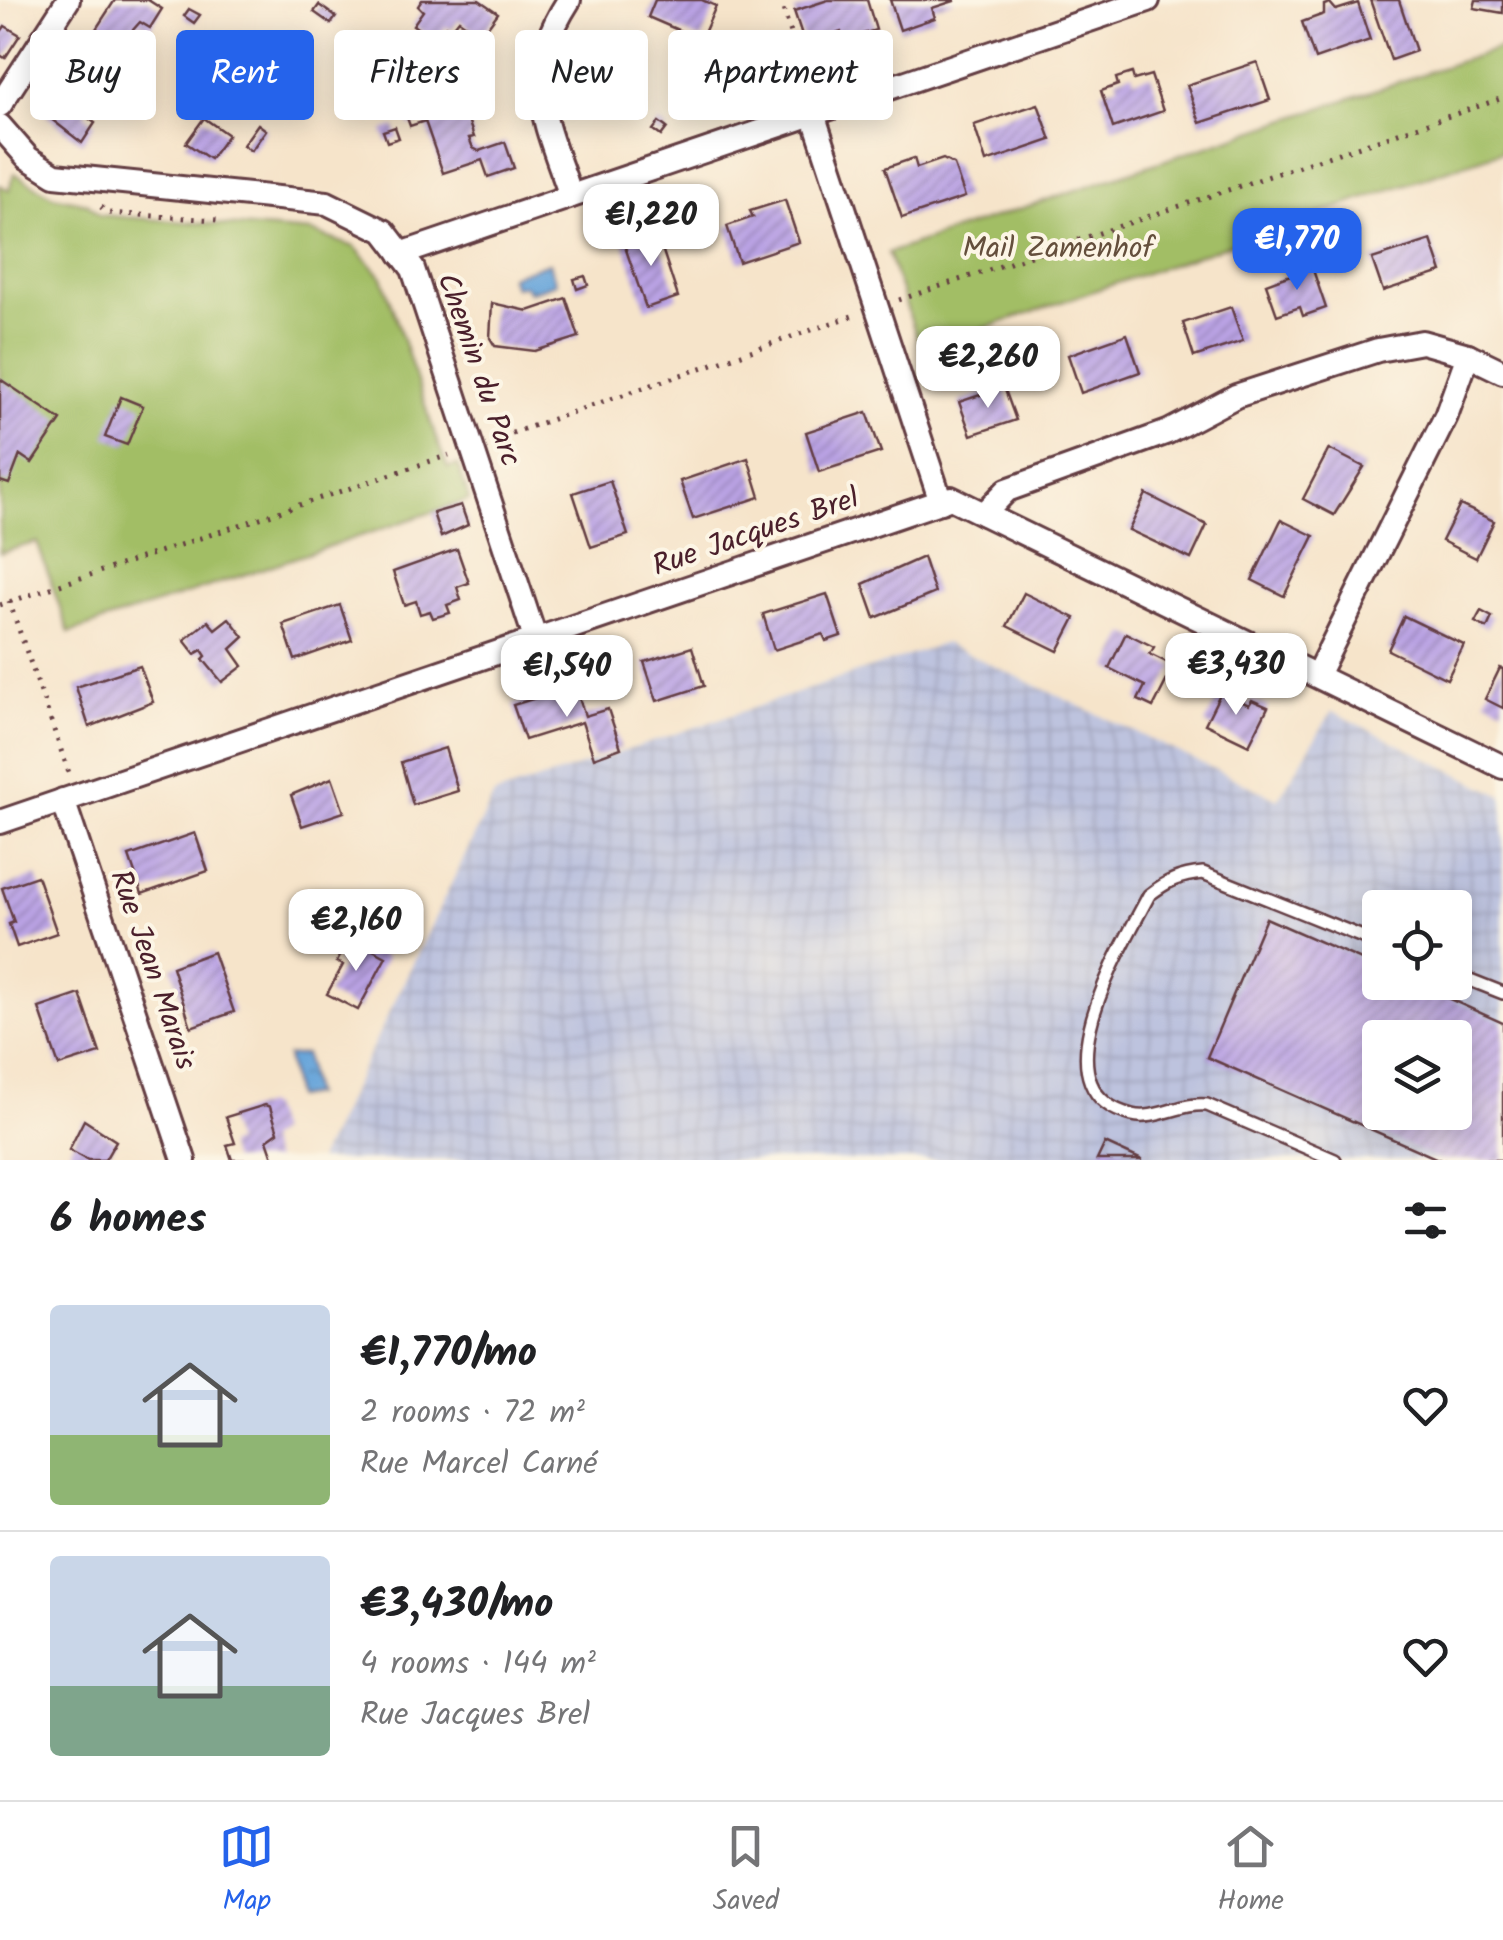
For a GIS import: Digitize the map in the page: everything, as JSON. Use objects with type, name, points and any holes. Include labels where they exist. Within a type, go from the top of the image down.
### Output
[{"type":"street","points":[[0,105],[68,0]]},
{"type":"street","points":[[569,0],[549,31],[537,71],[548,126],[571,196]]},
{"type":"street","points":[[893,87],[1148,0]]},
{"type":"street","points":[[401,254],[795,120]]},
{"type":"street","points":[[815,120],[940,502],[951,498],[1503,767]]},
{"type":"street","name":"Chemin du Parc","points":[[0,126],[28,158],[55,176],[327,203],[384,231],[413,270],[536,641]]},
{"type":"street","points":[[984,514],[1007,490],[1168,432],[1236,396],[1378,350],[1422,342],[1468,354],[1503,372]]},
{"type":"street","points":[[1317,675],[1446,416],[1468,354]]},
{"type":"street","name":"Rue Jacques Brel","points":[[0,822],[940,502]]},
{"type":"street","name":"Rue Jean Marais","points":[[63,800],[184,1160]]},
{"type":"lane","points":[[1335,1160],[1207,1104],[1188,1103],[1136,1117],[1119,1111],[1088,1076],[1087,1029],[1149,895],[1168,880],[1202,873],[1362,937]]},
{"type":"lane","points":[[1472,981],[1503,993]]},
{"type":"path","points":[[780,0],[790,30]]},
{"type":"path","points":[[0,605],[1503,98]]},
{"type":"path","points":[[94,181],[96,202],[108,213],[221,220]]},
{"type":"path","points":[[442,438],[448,455]]},
{"type":"shaded area","points":[[945,643],[1278,799],[1332,711],[1503,796],[1503,1160],[318,1160],[494,795]]},
{"type":"green space","name":"Mail Zamenhof","points":[[1503,47],[1503,151],[921,350],[888,253]]},
{"type":"green space","points":[[14,173],[53,196],[87,203],[100,215],[312,232],[355,247],[382,277],[437,441],[448,468],[458,465],[469,500],[69,633],[37,542],[0,553],[0,185],[9,190]]},
{"type":"water","points":[[549,263],[556,283],[529,292],[524,285],[514,287],[510,276]]},
{"type":"water","points":[[305,1054],[313,1095],[295,1098],[287,1056]]},
{"type":"building","points":[[115,0],[148,0],[162,9],[150,28],[140,22],[133,30],[95,30]]},
{"type":"building","points":[[422,0],[479,0],[498,13],[485,30],[473,30],[459,20],[451,30],[446,26],[443,30],[420,30],[413,25],[423,11],[418,6]]},
{"type":"building","points":[[655,0],[702,0],[716,6],[705,30],[678,30],[648,17]]},
{"type":"building","points":[[828,0],[867,0],[876,30],[800,30],[794,11]]},
{"type":"building","points":[[890,0],[954,1],[932,8],[935,18],[900,30]]},
{"type":"building","points":[[1370,0],[1399,0],[1416,51],[1391,60]]},
{"type":"building","points":[[1476,0],[1503,0],[1503,13],[1474,8]]},
{"type":"building","points":[[1330,3],[1336,10],[1358,3],[1370,40],[1315,59],[1302,22],[1324,14],[1324,5]]},
{"type":"building","points":[[319,5],[336,17],[331,24],[314,12]]},
{"type":"building","points":[[189,9],[200,15],[194,23],[184,16]]},
{"type":"building","points":[[5,26],[20,35],[5,58],[0,55],[0,33]]},
{"type":"building","points":[[1257,62],[1270,100],[1200,123],[1187,85]]},
{"type":"building","points":[[1132,73],[1134,80],[1151,75],[1163,111],[1113,128],[1101,91],[1118,85],[1116,78]]},
{"type":"building","points":[[1038,104],[1051,140],[986,162],[974,125]]},
{"type":"building","points":[[52,120],[95,123],[82,143]]},
{"type":"building","points":[[203,120],[228,135],[210,159],[186,143]]},
{"type":"building","points":[[408,120],[468,120],[473,148],[479,151],[505,142],[514,168],[488,177],[482,160],[443,173],[425,121],[410,126]]},
{"type":"building","points":[[659,122],[667,128],[661,136],[653,130]]},
{"type":"building","points":[[258,124],[266,130],[251,151],[243,145]]},
{"type":"building","points":[[395,127],[399,138],[387,142],[383,131]]},
{"type":"building","points":[[914,158],[917,168],[943,159],[954,165],[965,197],[902,218],[885,168]]},
{"type":"building","points":[[785,200],[799,242],[739,262],[727,226],[753,217],[750,211]]},
{"type":"building","points":[[656,230],[678,297],[646,308],[623,241]]},
{"type":"building","points":[[1431,240],[1442,272],[1383,291],[1372,259]]},
{"type":"building","points":[[1312,267],[1326,308],[1303,316],[1300,307],[1277,315],[1266,284]]},
{"type":"building","points":[[585,276],[588,285],[577,289],[574,279]]},
{"type":"building","points":[[566,298],[579,337],[535,351],[495,346],[490,338],[492,303],[528,311]]},
{"type":"building","points":[[1231,307],[1243,341],[1194,357],[1183,323]]},
{"type":"building","points":[[1127,334],[1140,372],[1081,393],[1068,355]]},
{"type":"building","points":[[955,350],[959,362],[951,365],[947,353]]},
{"type":"building","points":[[0,379],[61,420],[32,463],[20,455],[9,484],[0,481]]},
{"type":"building","points":[[1004,387],[1016,420],[971,435],[959,402]]},
{"type":"building","points":[[121,397],[143,406],[127,445],[105,437]]},
{"type":"building","points":[[867,412],[881,452],[819,472],[806,432]]},
{"type":"building","points":[[1329,449],[1364,467],[1334,515],[1303,499]]},
{"type":"building","points":[[748,458],[760,497],[693,519],[680,481]]},
{"type":"building","points":[[610,481],[628,535],[591,547],[573,493]]},
{"type":"building","points":[[1146,494],[1207,525],[1191,559],[1129,530]]},
{"type":"building","points":[[461,505],[468,525],[441,537],[433,513]]},
{"type":"building","points":[[1460,505],[1494,521],[1476,558],[1442,541]]},
{"type":"building","points":[[1281,520],[1314,536],[1284,596],[1252,580]]},
{"type":"building","points":[[457,549],[469,583],[457,587],[461,600],[447,605],[450,613],[433,618],[430,611],[420,614],[416,601],[404,605],[393,572]]},
{"type":"building","points":[[923,557],[935,593],[875,618],[863,584]]},
{"type":"building","points":[[1024,593],[1075,618],[1058,651],[1007,626]]},
{"type":"building","points":[[827,594],[841,636],[826,641],[823,634],[774,650],[763,614]]},
{"type":"building","points":[[340,605],[352,640],[295,660],[283,624]]},
{"type":"building","points":[[1481,611],[1492,617],[1487,628],[1475,622]]},
{"type":"building","points":[[1404,616],[1464,645],[1447,679],[1388,650]]},
{"type":"building","points":[[229,618],[244,637],[231,649],[243,666],[222,682],[203,659],[206,656],[202,650],[195,654],[184,640],[208,621],[215,629]]},
{"type":"building","points":[[1126,633],[1154,647],[1150,654],[1174,666],[1153,707],[1138,700],[1145,686],[1109,668]]},
{"type":"building","points":[[692,647],[704,686],[657,701],[644,662]]},
{"type":"building","points":[[140,666],[153,702],[89,727],[76,687]]},
{"type":"building","points":[[1500,668],[1503,669],[1503,708],[1485,699]]},
{"type":"building","points":[[575,686],[585,716],[608,709],[621,748],[594,758],[582,722],[525,740],[513,705]]},
{"type":"building","points":[[1221,692],[1249,705],[1252,700],[1268,707],[1249,745],[1205,724]]},
{"type":"building","points":[[445,748],[458,791],[413,805],[401,762]]},
{"type":"building","points":[[332,778],[344,812],[302,826],[291,795]]},
{"type":"building","points":[[195,833],[208,871],[142,894],[129,856]]},
{"type":"building","points":[[37,876],[57,933],[17,947],[9,924],[14,922],[2,888]]},
{"type":"building","points":[[1266,918],[1362,960],[1362,1000],[1452,1000],[1503,1023],[1503,1160],[1440,1160],[1372,1130],[1472,1130],[1472,1020],[1362,1020],[1362,1126],[1207,1057]]},
{"type":"building","points":[[356,941],[386,957],[358,1010],[327,994],[343,965],[337,962],[346,945],[352,948]]},
{"type":"building","points":[[213,952],[234,1012],[191,1027],[172,967]]},
{"type":"building","points":[[80,994],[100,1053],[59,1066],[39,1008]]},
{"type":"building","points":[[265,1105],[270,1107],[278,1132],[267,1140],[274,1160],[232,1160],[227,1145],[235,1143],[226,1117]]},
{"type":"building","points":[[84,1120],[116,1141],[105,1160],[88,1160],[69,1150]]},
{"type":"building","points":[[1105,1143],[1142,1160],[1097,1160]]}]
